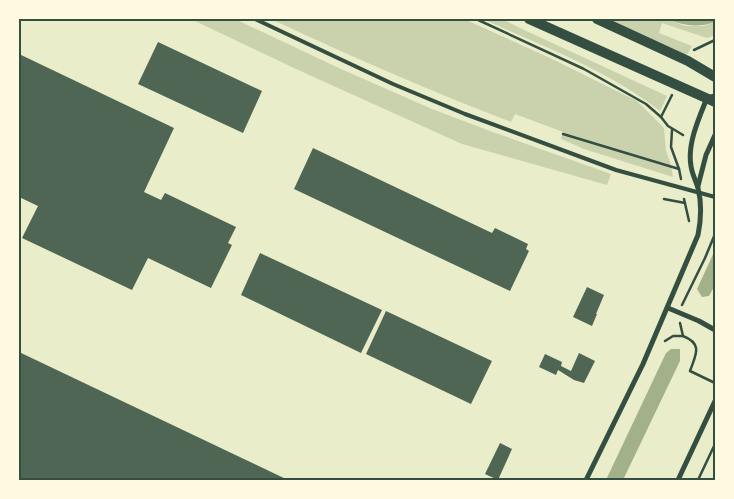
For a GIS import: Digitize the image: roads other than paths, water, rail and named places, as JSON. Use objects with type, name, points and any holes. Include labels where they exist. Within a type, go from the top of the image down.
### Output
[{"type":"main road","points":[[530,19],[713,99]]},
{"type":"main road","points":[[597,19],[688,61],[715,77]]},
{"type":"street","points":[[586,480],[668,308],[698,235],[701,216],[699,193],[691,168],[690,156],[697,122],[713,99]]},
{"type":"street","points":[[698,186],[706,155],[715,135]]},
{"type":"street","points":[[668,308],[715,330]]},
{"type":"street","points":[[678,480],[715,402]]},
{"type":"lane","points":[[255,19],[393,84],[465,114],[616,170],[715,197]]}]
